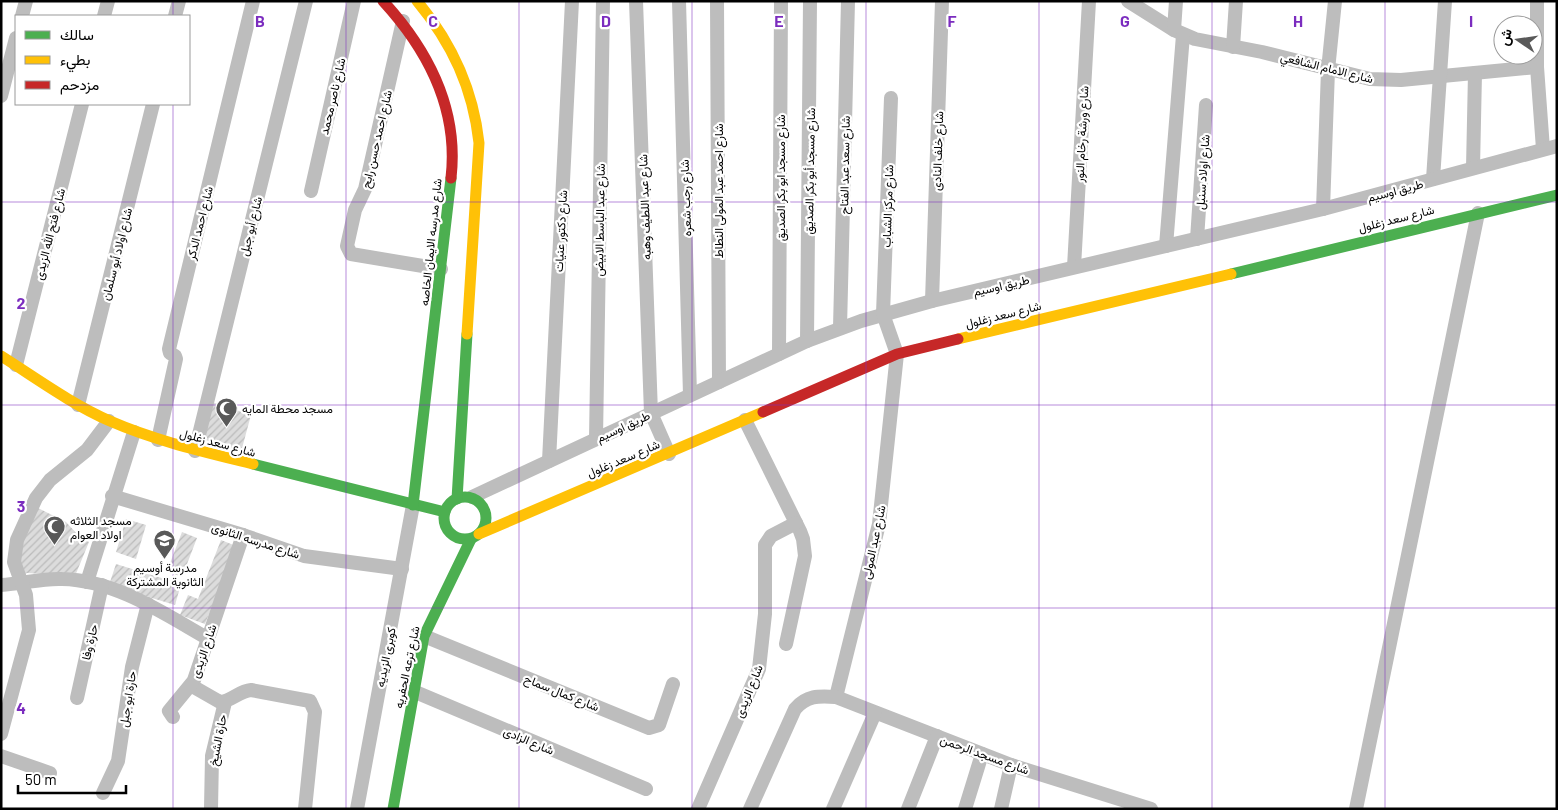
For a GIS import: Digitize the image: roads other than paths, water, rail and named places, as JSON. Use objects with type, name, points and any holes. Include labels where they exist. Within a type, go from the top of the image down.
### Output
[{"type":"street","points":[[22,15],[26,1]]},
{"type":"street","points":[[104,15],[108,1]]},
{"type":"street","points":[[175,15],[178,1]]},
{"type":"street","name":"شارع احمد الدكر","points":[[158,440],[176,359],[175,356],[170,354],[169,349],[253,1]]},
{"type":"street","name":"شارع أبو جبل","points":[[195,451],[306,1]]},
{"type":"street","name":"شارع ناصر محمد","points":[[311,191],[354,1]]},
{"type":"street","name":"شارع مدرسه الايمان الخاصه","points":[[383,1],[403,21],[416,38],[436,76],[450,124],[453,160],[413,505]]},
{"type":"street","points":[[417,1],[445,38],[459,63],[474,104],[479,143],[456,499]]},
{"type":"street","name":"شارع دكتور عنيات","points":[[549,461],[572,1]]},
{"type":"street","name":"شارع عبد الباسط الابيض","points":[[596,439],[603,1]]},
{"type":"street","name":"شارع عبد اللطيف وهبه","points":[[636,1],[651,413]]},
{"type":"street","name":"شارع رجب شعره","points":[[679,1],[690,395]]},
{"type":"street","name":"شارع احمد عبد المولى النطاط","points":[[717,1],[719,382]]},
{"type":"street","name":"شارع مسجد ابو بكر الصديق","points":[[779,354],[781,1]]},
{"type":"street","name":"شارع مسجد أبو بكر الصديق","points":[[807,341],[810,1]]},
{"type":"street","name":"شارع سعد عبد الفتاح","points":[[840,328],[848,1]]},
{"type":"street","name":"شارع خلف النادى","points":[[932,301],[942,1]]},
{"type":"street","name":"شارع ورشة رخام النور","points":[[1074,268],[1089,1]]},
{"type":"street","name":"شارع الامام الشافعي","points":[[1128,1],[1179,32],[1208,43],[1262,52],[1328,70],[1380,80],[1537,67]]},
{"type":"street","points":[[1166,246],[1179,32],[1176,1]]},
{"type":"street","points":[[1233,47],[1236,1]]},
{"type":"street","points":[[1323,209],[1328,70],[1335,1]]},
{"type":"street","points":[[1433,179],[1445,1]]},
{"type":"street","points":[[1537,1],[1537,67],[1550,147]]},
{"type":"street","name":"شارع احمد حسن رابح","points":[[403,21],[365,190],[355,210],[347,246],[351,254],[440,269]]},
{"type":"street","points":[[1,96],[15,42]]},
{"type":"street","points":[[1473,168],[1475,73]]},
{"type":"street","name":"شارع مركز الشباب","points":[[882,314],[891,98]]},
{"type":"street","name":"شارع فتح الله الزيدى","points":[[16,365],[82,105]]},
{"type":"street","name":"شارع اولاد أبو سلمان","points":[[78,405],[153,105]]},
{"type":"street","name":"شارع اولاد سنبل","points":[[1198,239],[1206,105]]},
{"type":"street","name":"طريق اوسيم","points":[[472,497],[807,341],[882,314],[1323,209],[1550,147]]},
{"type":"street","name":"شارع سعد زغلول","points":[[475,536],[669,454],[897,354],[1557,195]]},
{"type":"street","points":[[1356,809],[1478,213]]},
{"type":"street","points":[[438,290],[469,294]]},
{"type":"street","points":[[882,314],[897,354]]},
{"type":"street","name":"شارع عبد المولى","points":[[836,698],[879,524],[897,354]]},
{"type":"street","name":"شارع سعد زغلول","points":[[1,356],[78,405],[134,432],[195,451],[445,512]]},
{"type":"street","points":[[651,413],[669,454]]},
{"type":"street","points":[[745,420],[803,539],[805,556],[786,644]]},
{"type":"street","points":[[1,734],[7,688],[29,630],[29,607],[14,562],[17,540],[25,518],[50,480],[87,450],[109,421]]},
{"type":"street","points":[[87,582],[112,496],[134,432]]},
{"type":"street","name":"شارع مدرسه الثانوى","points":[[112,496],[243,535],[304,556],[402,569]]},
{"type":"street","points":[[472,497],[479,502],[486,512],[486,524],[475,536],[458,538],[452,535],[445,525],[445,512],[451,502],[456,499],[472,497]]},
{"type":"street","name":"كوبرى الزيديه","points":[[357,809],[413,505]]},
{"type":"street","name":"شارع الزيدى","points":[[698,809],[759,669],[765,622],[765,545],[771,536],[796,523]]},
{"type":"street","name":"شارع الزيدى","points":[[225,702],[220,702],[194,688],[192,683],[243,535]]},
{"type":"street","name":"شارع ترعه الحفريه","points":[[393,809],[424,636],[475,536]]},
{"type":"street","points":[[1,585],[64,578],[87,582],[148,604],[207,638]]},
{"type":"street","name":"حارة وفا","points":[[77,698],[102,586]]},
{"type":"street","name":"حارة ابو جبل","points":[[103,793],[118,761],[132,666],[148,604]]},
{"type":"street","name":"شارع كمال سماح","points":[[424,636],[649,728],[659,725],[673,684]]},
{"type":"street","points":[[173,717],[169,711],[192,683]]},
{"type":"street","points":[[225,702],[244,690],[251,690],[304,698],[314,705],[315,712],[305,809]]},
{"type":"street","name":"شارع الزادى","points":[[413,691],[646,789]]},
{"type":"street","name":"شارع مسجد الرحمن","points":[[750,809],[795,709],[801,702],[810,697],[836,698],[1011,765],[1151,809]]},
{"type":"street","name":"حارة الشيخ","points":[[211,809],[212,756],[225,702]]},
{"type":"street","points":[[833,809],[875,713]]},
{"type":"street","points":[[908,809],[937,736]]},
{"type":"street","points":[[965,809],[982,754]]},
{"type":"street","points":[[1,756],[50,773]]},
{"type":"street","points":[[1001,809],[1011,765]]},
{"type":"place","name":"مسجد محطة المايه","points":[[226,427]]},
{"type":"place","name":"مسجد الثلاثه اولاد العوام","points":[[54,546]]},
{"type":"place","name":"مدرسة أوسيم الثانوية المشتركة","points":[[165,559]]}]
